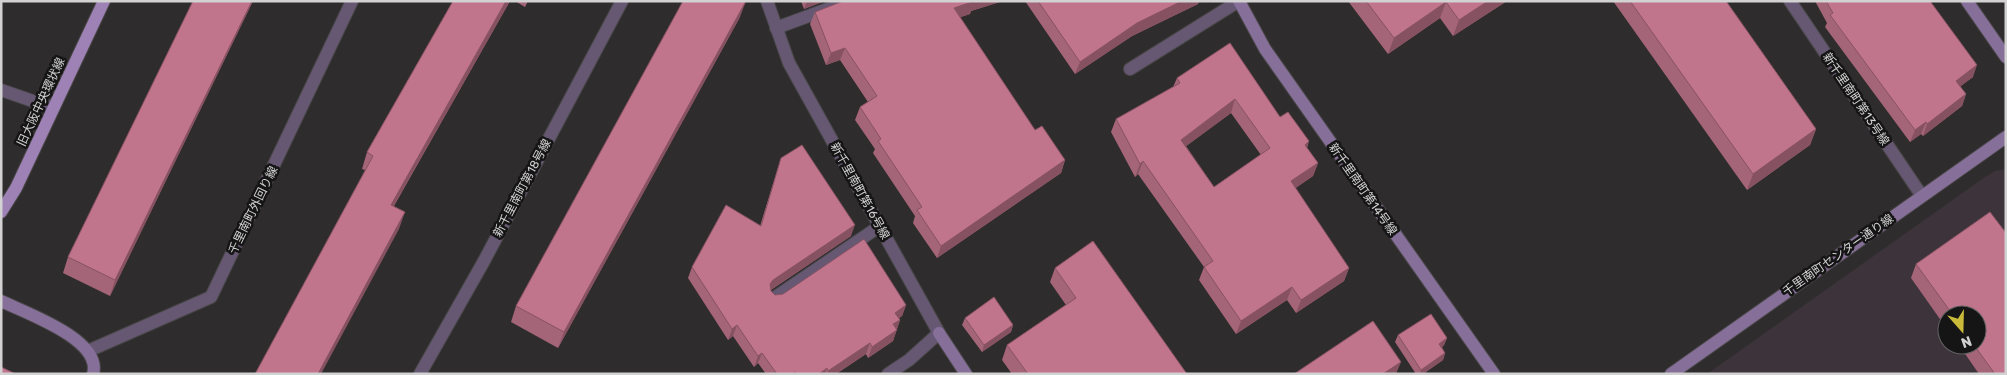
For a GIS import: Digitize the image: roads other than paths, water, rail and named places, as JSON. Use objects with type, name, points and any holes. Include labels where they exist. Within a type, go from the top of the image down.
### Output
[{"type":"main road","name":"旧大阪中央環状線","points":[[1,212],[16,188],[104,1]]},
{"type":"street","name":"千里南町外回り線","points":[[88,351],[212,297],[352,1]]},
{"type":"street","name":"新千里南町第18号線","points":[[420,374],[484,261],[622,1]]},
{"type":"street","name":"新千里南町第16号線","points":[[767,1],[791,68],[939,334],[966,374]]},
{"type":"street","points":[[776,28],[849,1]]},
{"type":"street","name":"新千里南町第14号線","points":[[1130,68],[1239,1],[1265,49],[1494,374]]},
{"type":"street","name":"新千里南町第13号線","points":[[1790,1],[1922,196]]},
{"type":"street","points":[[1967,1],[2006,58]]},
{"type":"street","points":[[1,90],[53,108]]},
{"type":"street","name":"千里南町センター通り線","points":[[1672,374],[2006,137]]},
{"type":"street","points":[[774,298],[880,226]]},
{"type":"street","points":[[1,301],[77,339],[94,361],[93,374]]},
{"type":"street","points":[[888,374],[909,360],[939,334]]}]
